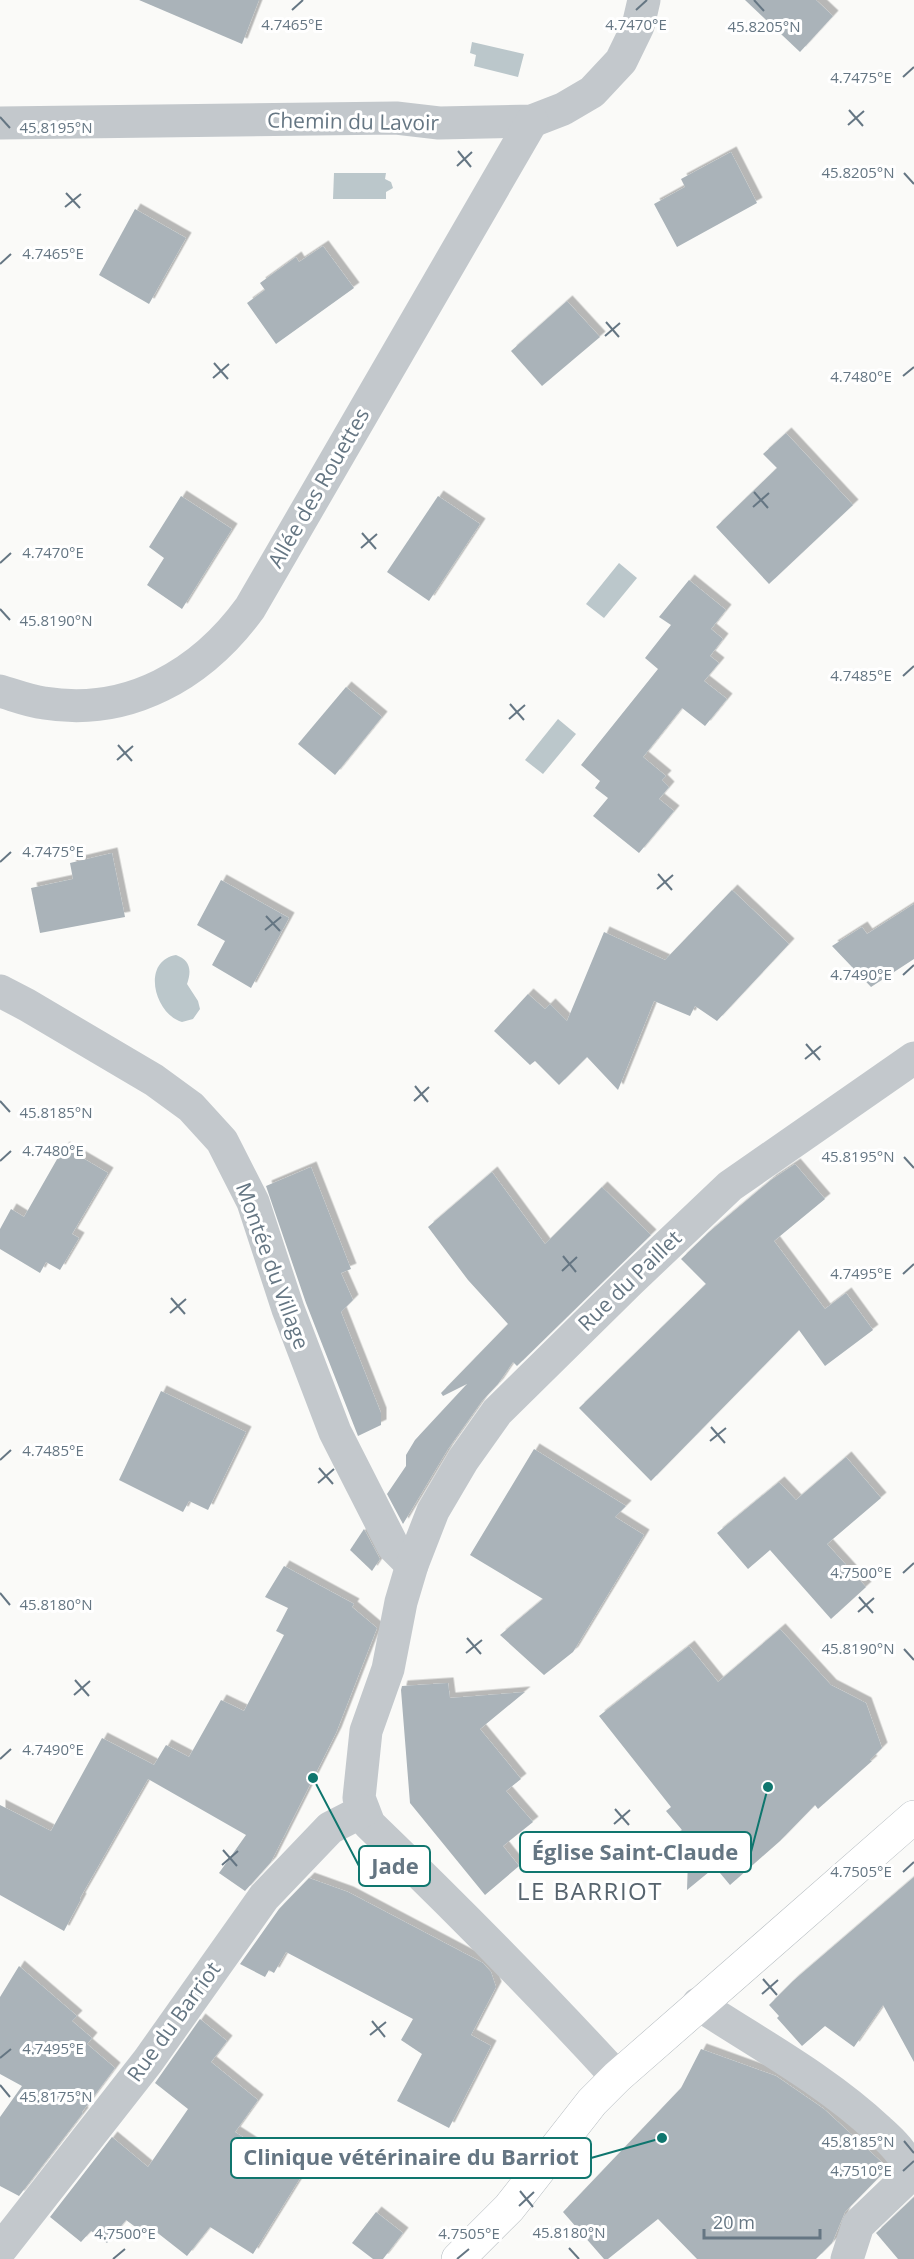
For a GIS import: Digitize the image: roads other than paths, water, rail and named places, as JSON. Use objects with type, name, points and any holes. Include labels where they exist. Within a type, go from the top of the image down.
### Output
[{"type":"street","name":"Chemin du Lavoir","points":[[0,123],[396,118],[439,123],[532,121],[592,92],[621,61],[638,26],[644,0]]},
{"type":"street","name":"Allée des Rouettes","points":[[0,691],[49,704],[78,705],[117,701],[147,692],[175,679],[201,662],[223,642],[250,608],[532,121]]},
{"type":"street","name":"Montée du Village","points":[[0,991],[154,1080],[191,1107],[222,1141],[253,1202],[288,1309],[335,1432],[393,1546],[412,1565]]},
{"type":"street","name":"Rue du Paillet","points":[[363,1811],[359,1798],[366,1731],[388,1669],[401,1602],[412,1565],[433,1511],[463,1460],[497,1412],[730,1186],[914,1058]]},
{"type":"street","points":[[363,1811],[369,1824],[470,1921],[559,2013],[617,2078]]},
{"type":"street","name":"Rue du Barriot","points":[[0,2250],[148,2061],[264,1897],[330,1828],[363,1811]]},
{"type":"street","points":[[458,2259],[509,2208],[592,2102],[698,2004],[914,1817]]},
{"type":"street","points":[[698,2004],[801,2070],[860,2112],[893,2144],[905,2160],[908,2168],[906,2179],[858,2224],[846,2259]]},
{"type":"place","name":"Jade","points":[[313,1778]]},
{"type":"place","name":"Église Saint-Claude","points":[[768,1787]]},
{"type":"place","name":"Clinique vétérinaire du Barriot","points":[[662,2138]]},
{"type":"district","name":"LE BARRIOT","points":[[590,1892]]}]
